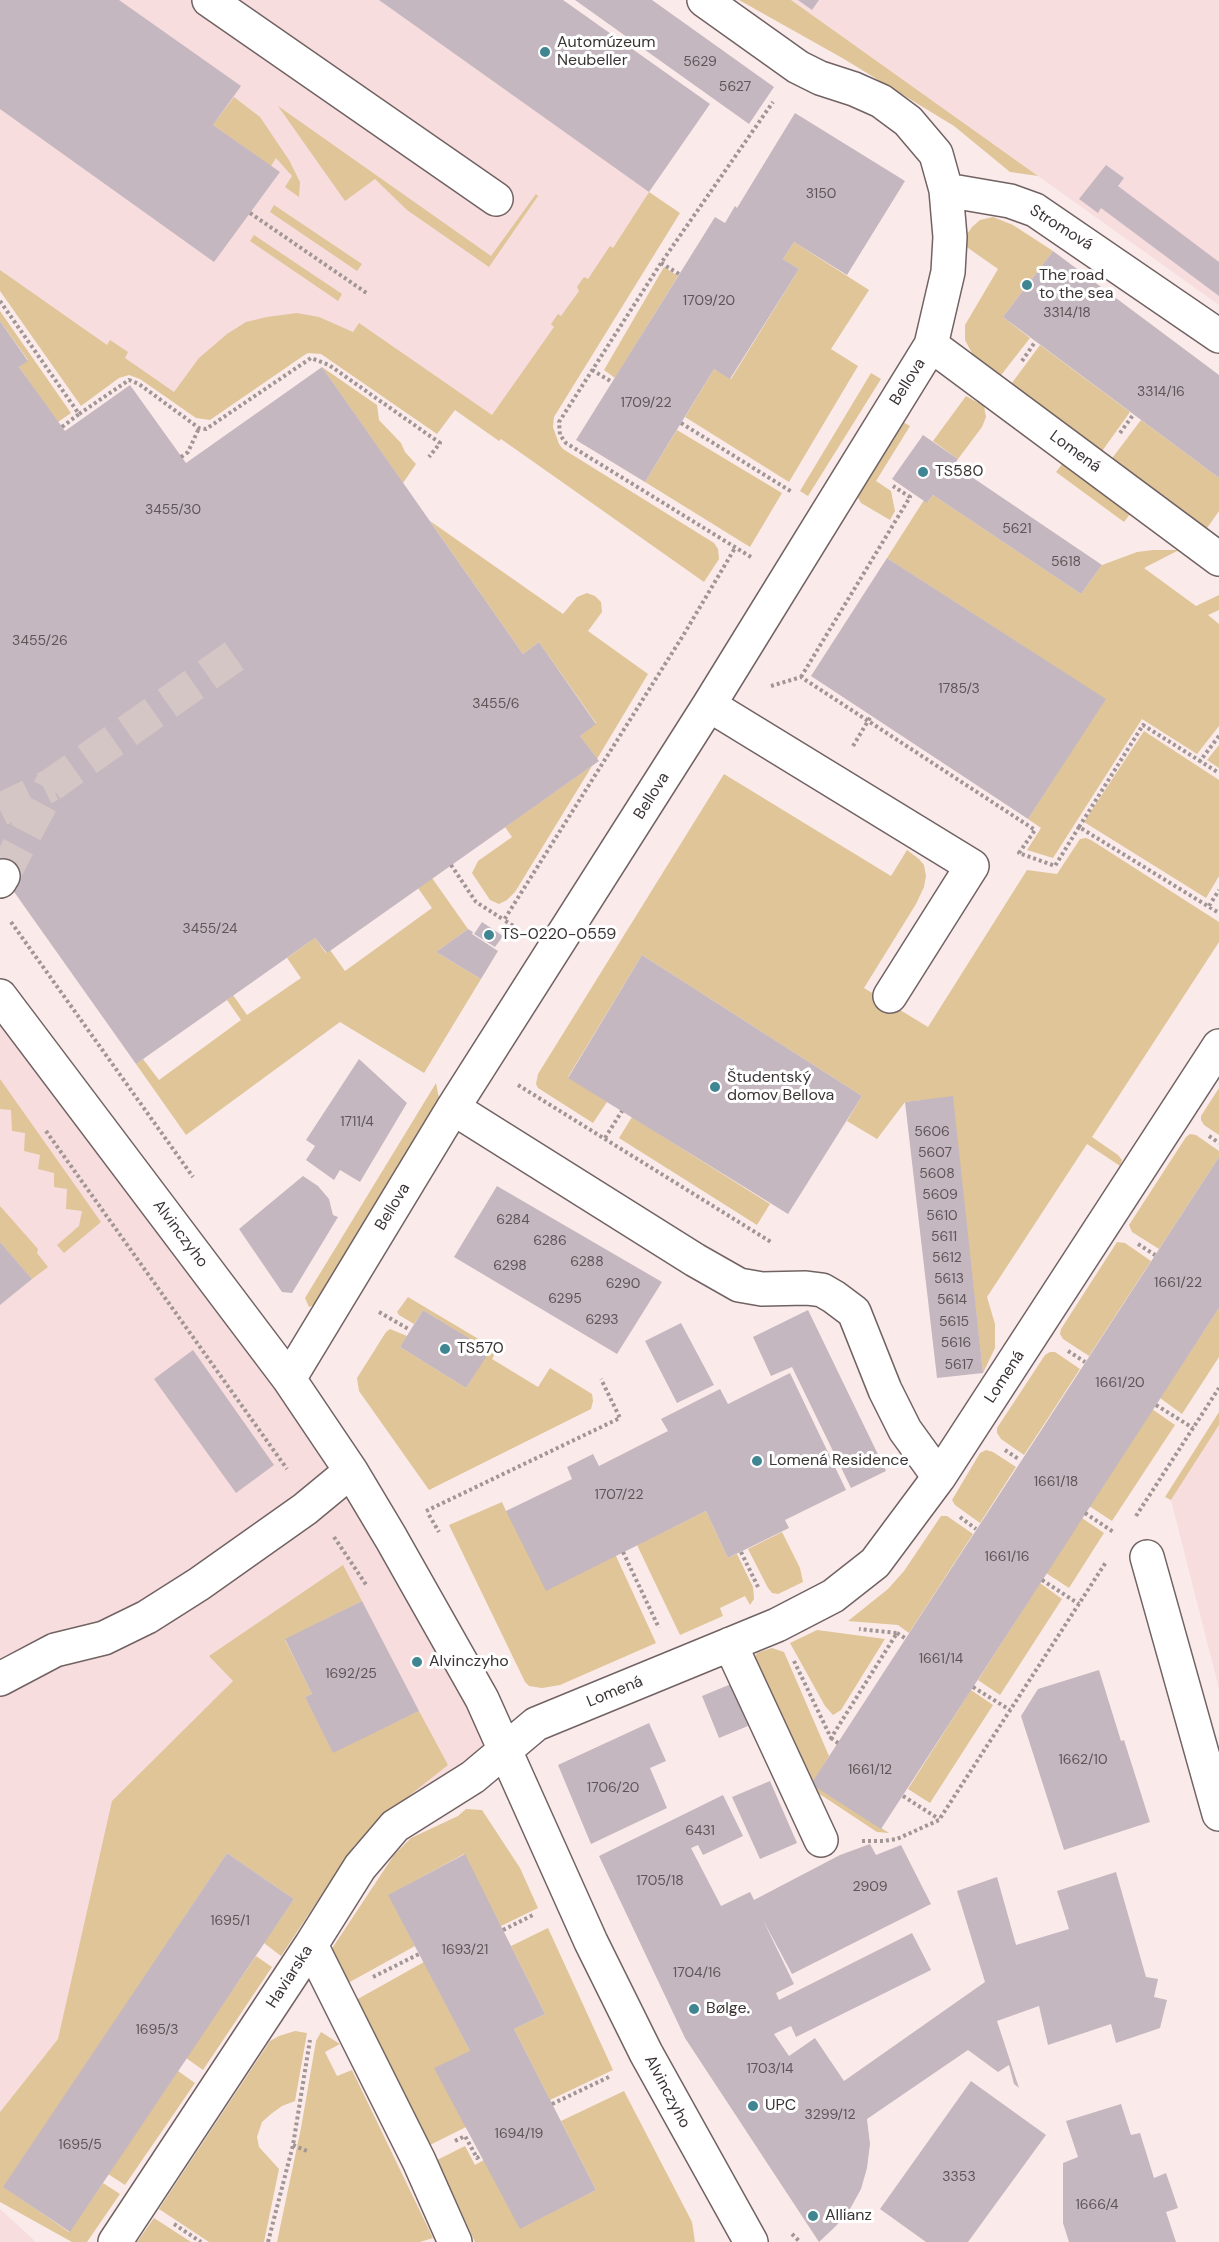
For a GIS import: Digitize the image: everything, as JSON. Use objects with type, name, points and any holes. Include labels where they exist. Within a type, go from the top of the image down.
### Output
[{"type":"street","points":[[209,0],[496,199]]},
{"type":"street","points":[[704,0],[798,67],[820,78],[854,88],[881,101],[908,121],[936,154],[946,190]]},
{"type":"street","name":"Stromová","points":[[946,190],[1010,201],[1041,213],[1219,336]]},
{"type":"street","name":"Bellova","points":[[289,1378],[453,1108],[709,705],[931,345],[948,272],[950,237],[946,190]]},
{"type":"street","name":"Lomená","points":[[931,345],[1219,559]]},
{"type":"street","points":[[709,705],[972,866],[890,996]]},
{"type":"street","name":"Alvinczyho","points":[[0,996],[289,1378],[351,1471],[482,1699],[591,1942],[646,2053],[751,2242]]},
{"type":"street","name":"Lomená","points":[[505,1750],[536,1724],[777,1625],[833,1596],[875,1563],[939,1477],[1219,1046]]},
{"type":"street","points":[[453,1108],[695,1260],[739,1285],[762,1289],[806,1288],[822,1290],[834,1296],[854,1312],[885,1390],[905,1431],[939,1477]]},
{"type":"street","points":[[0,1679],[55,1650],[104,1638],[147,1617],[199,1584],[305,1509],[351,1471]]},
{"type":"street","points":[[1135,1547],[1219,1814]]},
{"type":"street","points":[[730,1644],[821,1840]]},
{"type":"street","name":"Haviarska","points":[[115,2242],[360,1867],[395,1826],[473,1777],[505,1750]]},
{"type":"street","points":[[311,1945],[419,2161],[455,2242]]},
{"type":"path","points":[[754,559],[566,443],[560,435],[559,422],[661,263],[798,67]]},
{"type":"path","points":[[250,213],[368,294]]},
{"type":"path","points":[[661,263],[679,274]]},
{"type":"path","points":[[0,301],[79,414]]},
{"type":"path","points":[[62,427],[129,380],[139,384],[199,428],[206,429],[311,358],[329,365],[440,443],[429,457]]},
{"type":"path","points":[[592,370],[612,382]]},
{"type":"path","points":[[681,423],[794,493]]},
{"type":"path","points":[[181,457],[188,452],[199,428]]},
{"type":"path","points":[[762,689],[801,677],[910,497],[892,486]]},
{"type":"path","points":[[504,920],[684,634],[735,548]]},
{"type":"path","points":[[801,677],[870,718],[1035,830],[1019,853],[1054,866],[1143,725],[1219,773]]},
{"type":"path","points":[[862,732],[870,718]]},
{"type":"path","points":[[1200,761],[1219,736]]},
{"type":"path","points":[[1079,827],[1219,913]]},
{"type":"path","points":[[451,866],[476,902],[520,930],[514,940]]},
{"type":"path","points":[[1209,906],[1219,890]]},
{"type":"path","points":[[6,915],[195,1181]]},
{"type":"path","points":[[518,1085],[771,1242]]},
{"type":"path","points":[[605,1138],[622,1111]]},
{"type":"path","points":[[42,1125],[292,1477]]},
{"type":"path","points":[[1211,1138],[1219,1143]]},
{"type":"path","points":[[1138,1245],[1155,1255]]},
{"type":"path","points":[[379,1312],[410,1330]]},
{"type":"path","points":[[1070,1353],[1085,1362]]},
{"type":"path","points":[[426,1511],[620,1418],[601,1379]]},
{"type":"path","points":[[1135,1517],[1219,1388]]},
{"type":"path","points":[[1156,1405],[1194,1428]]},
{"type":"path","points":[[999,1446],[1020,1460]]},
{"type":"path","points":[[953,1513],[976,1529]]},
{"type":"path","points":[[1085,1513],[1135,1547]]},
{"type":"path","points":[[623,1552],[677,1666]]},
{"type":"path","points":[[883,1841],[897,1839],[939,1820],[1110,1556]]},
{"type":"path","points":[[1042,1580],[1079,1604]]},
{"type":"path","points":[[777,1625],[831,1738],[838,1743]]},
{"type":"path","points":[[851,1628],[897,1633],[905,1638]]},
{"type":"path","points":[[831,1738],[897,1633]]},
{"type":"path","points":[[973,1687],[1010,1710]]},
{"type":"path","points":[[903,1796],[939,1820]]},
{"type":"path","points":[[503,1930],[544,1910]]},
{"type":"path","points":[[268,2242],[292,2145],[316,2020],[326,2004],[338,1995],[419,1954]]},
{"type":"path","points":[[552,2104],[620,2072]]},
{"type":"path","points":[[469,2144],[477,2158],[481,2155]]},
{"type":"path","points":[[292,2145],[307,2151]]},
{"type":"shaded area","points":[[0,0],[563,0],[710,104],[649,192],[495,431],[329,335],[181,402],[0,277]]},
{"type":"shaded area","points":[[739,0],[791,0],[1038,176],[1010,172],[954,126],[844,59]]},
{"type":"shaded area","points":[[791,0],[1219,0],[1219,305],[1038,176]]},
{"type":"shaded area","points":[[234,97],[260,117],[289,160],[300,182],[299,197],[285,187],[292,176],[276,158],[271,166],[213,125]]},
{"type":"shaded area","points":[[278,106],[491,256],[536,194],[538,196],[489,267],[407,210],[375,179],[345,201]]},
{"type":"shaded area","points":[[649,192],[680,213],[554,417],[553,427],[563,449],[714,543],[718,549],[719,559],[704,582],[501,439],[499,441],[455,410],[437,434],[321,354],[308,353],[210,420],[196,418],[140,379],[129,375],[119,378],[81,406],[0,291],[0,270],[107,345],[110,340],[128,352],[125,358],[174,392],[199,358],[227,334],[246,322],[297,313],[319,317],[353,332],[359,323],[492,415],[554,327],[551,324],[558,314],[561,316],[579,291],[577,287],[584,277],[588,279],[610,246],[613,248]]},
{"type":"shaded area","points":[[274,205],[362,264],[357,271],[270,212]]},
{"type":"shaded area","points":[[993,217],[1013,225],[1053,251],[1003,317],[1030,338],[998,379],[974,357],[965,340],[965,325],[998,269],[961,243],[980,220]]},
{"type":"shaded area","points":[[254,235],[342,294],[338,301],[250,241]]},
{"type":"shaded area","points":[[794,242],[869,290],[831,349],[858,366],[789,482],[685,417],[714,369],[731,379],[799,269],[783,259]]},
{"type":"shaded area","points":[[664,267],[678,276],[615,378],[604,370]]},
{"type":"shaded area","points":[[0,311],[71,413],[58,422],[19,367],[28,360],[0,321]]},
{"type":"shaded area","points":[[1040,345],[1130,412],[1100,454],[1009,387]]},
{"type":"shaded area","points":[[322,367],[377,405],[379,420],[401,443],[405,452],[416,464],[403,483]]},
{"type":"shaded area","points":[[871,373],[881,379],[808,496],[800,491]]},
{"type":"shaded area","points":[[966,396],[984,406],[986,417],[982,427],[958,459],[933,441]]},
{"type":"shaded area","points":[[1141,420],[1219,478],[1219,511],[1205,531],[1110,461]]},
{"type":"shaded area","points":[[903,422],[910,426],[876,481],[891,491],[895,511],[890,520],[861,503],[857,496]]},
{"type":"shaded area","points":[[677,430],[782,493],[750,547],[645,482]]},
{"type":"shaded area","points":[[1062,464],[1130,514],[1124,522],[1056,472]]},
{"type":"shaded area","points":[[933,495],[1081,594],[1102,565],[1137,552],[1179,550],[1144,568],[1196,606],[1219,595],[1219,610],[1208,615],[1219,624],[1219,726],[1197,754],[1142,719],[1053,858],[1027,850],[1041,828],[1028,819],[1105,699],[887,558],[924,500],[928,502]]},
{"type":"shaded area","points":[[430,521],[563,614],[577,597],[587,593],[595,596],[601,602],[602,612],[588,631],[648,674],[597,759],[580,736],[596,723],[539,642],[523,654]]},
{"type":"shaded area","points":[[1144,731],[1219,780],[1219,876],[1206,898],[1084,822]]},
{"type":"shaded area","points":[[1219,745],[1219,768],[1207,760]]},
{"type":"shaded area","points":[[592,766],[515,892],[499,904],[490,900],[472,873],[478,861],[512,837],[505,827]]},
{"type":"shaded area","points":[[724,774],[891,876],[907,850],[924,865],[926,876],[924,887],[916,904],[864,988],[928,1027],[1027,870],[1057,874],[1080,839],[1091,840],[1219,922],[1219,942],[1092,1137],[1118,1155],[1122,1160],[1120,1166],[1087,1144],[987,1297],[995,1324],[995,1348],[983,1373],[952,1097],[905,1102],[877,1139],[847,1121],[862,1096],[642,955],[568,1077],[607,1102],[593,1123],[538,1088],[536,1084],[538,1074]]},
{"type":"shaded area","points":[[432,878],[468,929],[436,952],[481,979],[424,1073],[340,1022],[186,1135],[136,1064],[143,1059],[159,1080],[241,1020],[227,1000],[233,995],[247,1015],[301,978],[287,958],[315,938],[326,953],[330,950],[345,971],[432,908],[418,888]]},
{"type":"shaded area","points":[[0,998],[289,1377],[505,1750],[395,1826],[260,1741],[58,2039],[0,2112]]},
{"type":"shaded area","points":[[0,1079],[101,1222],[64,1253],[57,1245],[79,1226],[82,1211],[66,1209],[67,1189],[54,1187],[54,1173],[38,1169],[40,1155],[24,1151],[25,1133],[12,1131],[11,1110],[0,1109]]},
{"type":"shaded area","points":[[436,1083],[438,1103],[314,1305],[309,1307],[305,1298]]},
{"type":"shaded area","points":[[1219,1088],[1219,1135],[1204,1125],[1201,1116]]},
{"type":"shaded area","points":[[632,1117],[770,1204],[757,1225],[619,1138]]},
{"type":"shaded area","points":[[1190,1134],[1196,1135],[1219,1151],[1219,1157],[1159,1249],[1132,1232],[1129,1225]]},
{"type":"shaded area","points":[[0,1206],[38,1249],[37,1253],[48,1267],[32,1279],[0,1242]]},
{"type":"shaded area","points":[[1117,1242],[1125,1243],[1151,1261],[1089,1356],[1063,1339],[1060,1334],[1061,1329]]},
{"type":"shaded area","points":[[408,1297],[497,1350],[492,1359],[538,1387],[550,1368],[592,1394],[591,1409],[429,1490],[359,1391],[357,1378],[390,1329],[407,1336],[400,1347],[466,1388],[489,1351],[423,1310],[414,1324],[399,1315],[397,1312]]},
{"type":"shaded area","points":[[1219,1308],[1219,1357],[1182,1414],[1160,1398]]},
{"type":"shaded area","points":[[1055,1352],[1080,1369],[1024,1455],[1001,1439],[997,1428],[1045,1355]]},
{"type":"shaded area","points":[[1152,1409],[1175,1425],[1112,1521],[1089,1506]]},
{"type":"shaded area","points":[[1219,1412],[1219,1425],[1171,1500],[1165,1497]]},
{"type":"shaded area","points":[[1219,1425],[1219,1689],[1171,1500]]},
{"type":"shaded area","points":[[986,1450],[1016,1467],[980,1523],[955,1505],[952,1500],[980,1453]]},
{"type":"shaded area","points":[[502,1502],[506,1511],[616,1556],[656,1643],[560,1685],[542,1688],[529,1686],[525,1682],[449,1525]]},
{"type":"shaded area","points":[[706,1511],[728,1558],[737,1554],[753,1587],[754,1599],[750,1605],[745,1596],[720,1608],[723,1616],[680,1635],[637,1545]]},
{"type":"shaded area","points":[[941,1516],[947,1516],[973,1534],[909,1633],[898,1625],[848,1621],[888,1589],[904,1571]]},
{"type":"shaded area","points":[[1082,1518],[1104,1533],[1069,1588],[1046,1573]]},
{"type":"shaded area","points":[[782,1532],[800,1568],[803,1582],[778,1594],[772,1593],[768,1588],[748,1549]]},
{"type":"shaded area","points":[[343,1565],[362,1601],[285,1640],[312,1694],[305,1697],[333,1752],[419,1711],[448,1765],[386,1814],[354,1846],[281,1956],[264,1943],[294,1899],[227,1853],[4,2187],[69,2232],[103,2183],[120,2194],[87,2242],[72,2242],[0,2202],[0,2112],[58,2039],[112,1801],[233,1681],[209,1656]]},
{"type":"shaded area","points":[[1040,1583],[1062,1599],[1000,1695],[978,1680]]},
{"type":"shaded area","points":[[817,1630],[885,1639],[841,1710],[833,1715],[825,1706],[790,1643]]},
{"type":"shaded area","points":[[772,1648],[784,1652],[829,1756],[812,1784],[889,1833],[877,1832],[812,1789],[753,1659],[757,1653]]},
{"type":"shaded area","points":[[971,1690],[993,1705],[930,1803],[908,1789]]},
{"type":"shaded area","points":[[466,1809],[482,1810],[520,1868],[538,1908],[501,1926],[464,1854],[389,1895],[415,1946],[348,1983],[331,1950],[394,1855],[411,1838],[458,1816]]},
{"type":"shaded area","points":[[548,1928],[613,2070],[550,2100],[514,2029],[545,2014],[511,1946]]},
{"type":"shaded area","points":[[256,1956],[272,1967],[203,2070],[186,2058]]},
{"type":"shaded area","points":[[424,1962],[470,2051],[466,2127],[430,2145],[356,2000]]},
{"type":"shaded area","points":[[295,2031],[307,2033],[295,2101],[282,2106],[262,2122],[257,2137],[259,2147],[279,2169],[264,2242],[209,2242],[159,2209],[270,2041]]},
{"type":"shaded area","points":[[321,2032],[340,2044],[325,2052],[337,2076],[352,2070],[433,2238],[420,2242],[277,2242],[301,2128],[316,2041]]},
{"type":"shaded area","points":[[178,2071],[195,2083],[125,2185],[108,2174]]},
{"type":"shaded area","points":[[624,2091],[692,2222],[695,2242],[475,2242],[437,2160],[465,2146],[475,2165],[484,2160],[521,2228],[596,2190],[561,2121]]},
{"type":"shaded area","points":[[0,2209],[36,2242],[0,2242]]},
{"type":"shaded area","points":[[154,2218],[191,2242],[137,2242]]},
{"type":"building","points":[[0,0],[119,0],[241,86],[213,125],[280,172],[214,262],[0,109]]},
{"type":"building","name":"Automúzeum Neubeller","points":[[379,0],[563,0],[710,104],[649,192]]},
{"type":"building","points":[[575,0],[652,0],[774,87],[749,124]]},
{"type":"building","points":[[798,0],[819,0],[812,10]]},
{"type":"building","points":[[795,113],[905,181],[847,275],[794,242],[783,259],[799,269],[730,379],[714,369],[645,482],[576,440],[715,217],[725,223],[735,206],[737,208]]},
{"type":"building","points":[[1106,165],[1124,178],[1118,186],[1219,262],[1219,296],[1101,208],[1098,213],[1079,199]]},
{"type":"building","points":[[1053,251],[1219,375],[1219,478],[1003,317]]},
{"type":"building","points":[[0,321],[28,361],[19,367],[65,431],[130,385],[186,463],[322,367],[523,654],[539,642],[596,724],[580,736],[599,761],[327,953],[315,938],[136,1064],[0,872]]},
{"type":"building","points":[[923,435],[958,459],[954,465],[1102,565],[1081,594],[933,495],[927,503],[892,479]]},
{"type":"building","points":[[887,558],[1106,699],[1028,819],[811,676]]},
{"type":"building","name":"TS-0220-0559","points":[[482,922],[503,936],[495,947],[474,934]]},
{"type":"building","points":[[468,929],[498,951],[481,979],[436,952]]},
{"type":"building","name":"Študentský domov Bellova","points":[[642,955],[862,1096],[788,1214],[568,1078]]},
{"type":"building","points":[[359,1059],[407,1103],[360,1182],[340,1170],[334,1180],[306,1160],[315,1146],[306,1140]]},
{"type":"building","points":[[953,1096],[983,1373],[937,1378],[905,1102]]},
{"type":"building","points":[[1219,1157],[1219,1308],[881,1829],[811,1784]]},
{"type":"building","points":[[303,1176],[318,1186],[329,1199],[333,1215],[338,1217],[292,1293],[282,1292],[239,1229]]},
{"type":"building","points":[[497,1186],[662,1282],[617,1354],[454,1257]]},
{"type":"building","points":[[0,1242],[32,1279],[0,1305]]},
{"type":"building","name":"TS570","points":[[423,1310],[490,1351],[466,1388],[400,1347]]},
{"type":"building","points":[[808,1310],[886,1471],[851,1488],[792,1367],[771,1376],[753,1337]]},
{"type":"building","points":[[681,1323],[714,1385],[677,1403],[645,1341]]},
{"type":"building","points":[[193,1350],[274,1465],[236,1493],[154,1379]]},
{"type":"building","points":[[790,1373],[846,1490],[785,1520],[789,1528],[728,1558],[706,1511],[546,1591],[506,1511],[572,1479],[567,1467],[593,1454],[599,1466],[668,1431],[661,1419],[720,1389],[728,1404]]},
{"type":"building","points":[[362,1601],[419,1711],[333,1753],[305,1697],[312,1694],[285,1639]]},
{"type":"building","points":[[1099,1670],[1150,1822],[1064,1850],[1021,1716],[1038,1689]]},
{"type":"building","points":[[731,1684],[748,1726],[719,1738],[702,1696]]},
{"type":"building","points":[[649,1723],[666,1761],[650,1768],[667,1808],[591,1844],[558,1765]]},
{"type":"building","points":[[770,1781],[797,1843],[760,1859],[732,1797]]},
{"type":"building","points":[[723,1795],[743,1836],[703,1855],[698,1845],[691,1848],[721,1906],[750,1892],[754,1900],[840,1855],[870,1844],[876,1855],[901,1845],[931,1904],[792,1974],[763,1920],[794,1984],[776,1993],[779,2000],[912,1933],[931,1970],[796,2037],[791,2026],[774,2034],[789,2056],[815,2038],[844,2081],[985,1982],[957,1891],[997,1877],[1016,1945],[1069,1929],[1057,1891],[1116,1872],[1146,1977],[1158,1979],[1154,1997],[1167,2000],[1160,2028],[1116,2043],[1111,2024],[1048,2045],[1039,2006],[997,2021],[1019,2088],[1014,2084],[1009,2065],[998,2072],[968,2050],[867,2119],[870,2144],[861,2189],[850,2209],[819,2242],[685,2038],[599,1856]]},
{"type":"building","points":[[227,1853],[294,1899],[70,2232],[3,2187]]},
{"type":"building","points":[[465,1854],[545,2014],[514,2029],[596,2190],[520,2229],[434,2068],[470,2051],[388,1895]]},
{"type":"building","points":[[971,2081],[1046,2135],[968,2242],[926,2242],[880,2209]]},
{"type":"building","points":[[1121,2104],[1131,2135],[1140,2133],[1154,2178],[1166,2173],[1178,2208],[1166,2212],[1176,2242],[1069,2242],[1063,2223],[1063,2163],[1078,2157],[1066,2121]]},
{"type":"tunnel","points":[[3,876],[51,785],[247,647]]},
{"type":"tunnel","points":[[0,810],[51,785]]},
{"type":"place","name":"Automúzeum Neubeller","points":[[545,52]]},
{"type":"place","name":"The road to the sea","points":[[1027,285]]},
{"type":"place","name":"TS580","points":[[923,472]]},
{"type":"place","name":"TS-0220-0559","points":[[489,935]]},
{"type":"place","name":"Študentský domov Bellova","points":[[715,1087]]},
{"type":"place","name":"TS570","points":[[445,1349]]},
{"type":"place","name":"Lomená Residence","points":[[757,1461]]},
{"type":"place","name":"Alvinczyho","points":[[417,1662]]},
{"type":"place","name":"Bølge.","points":[[694,2009]]},
{"type":"place","name":"UPC","points":[[753,2106]]},
{"type":"place","name":"Allianz","points":[[813,2216]]}]
